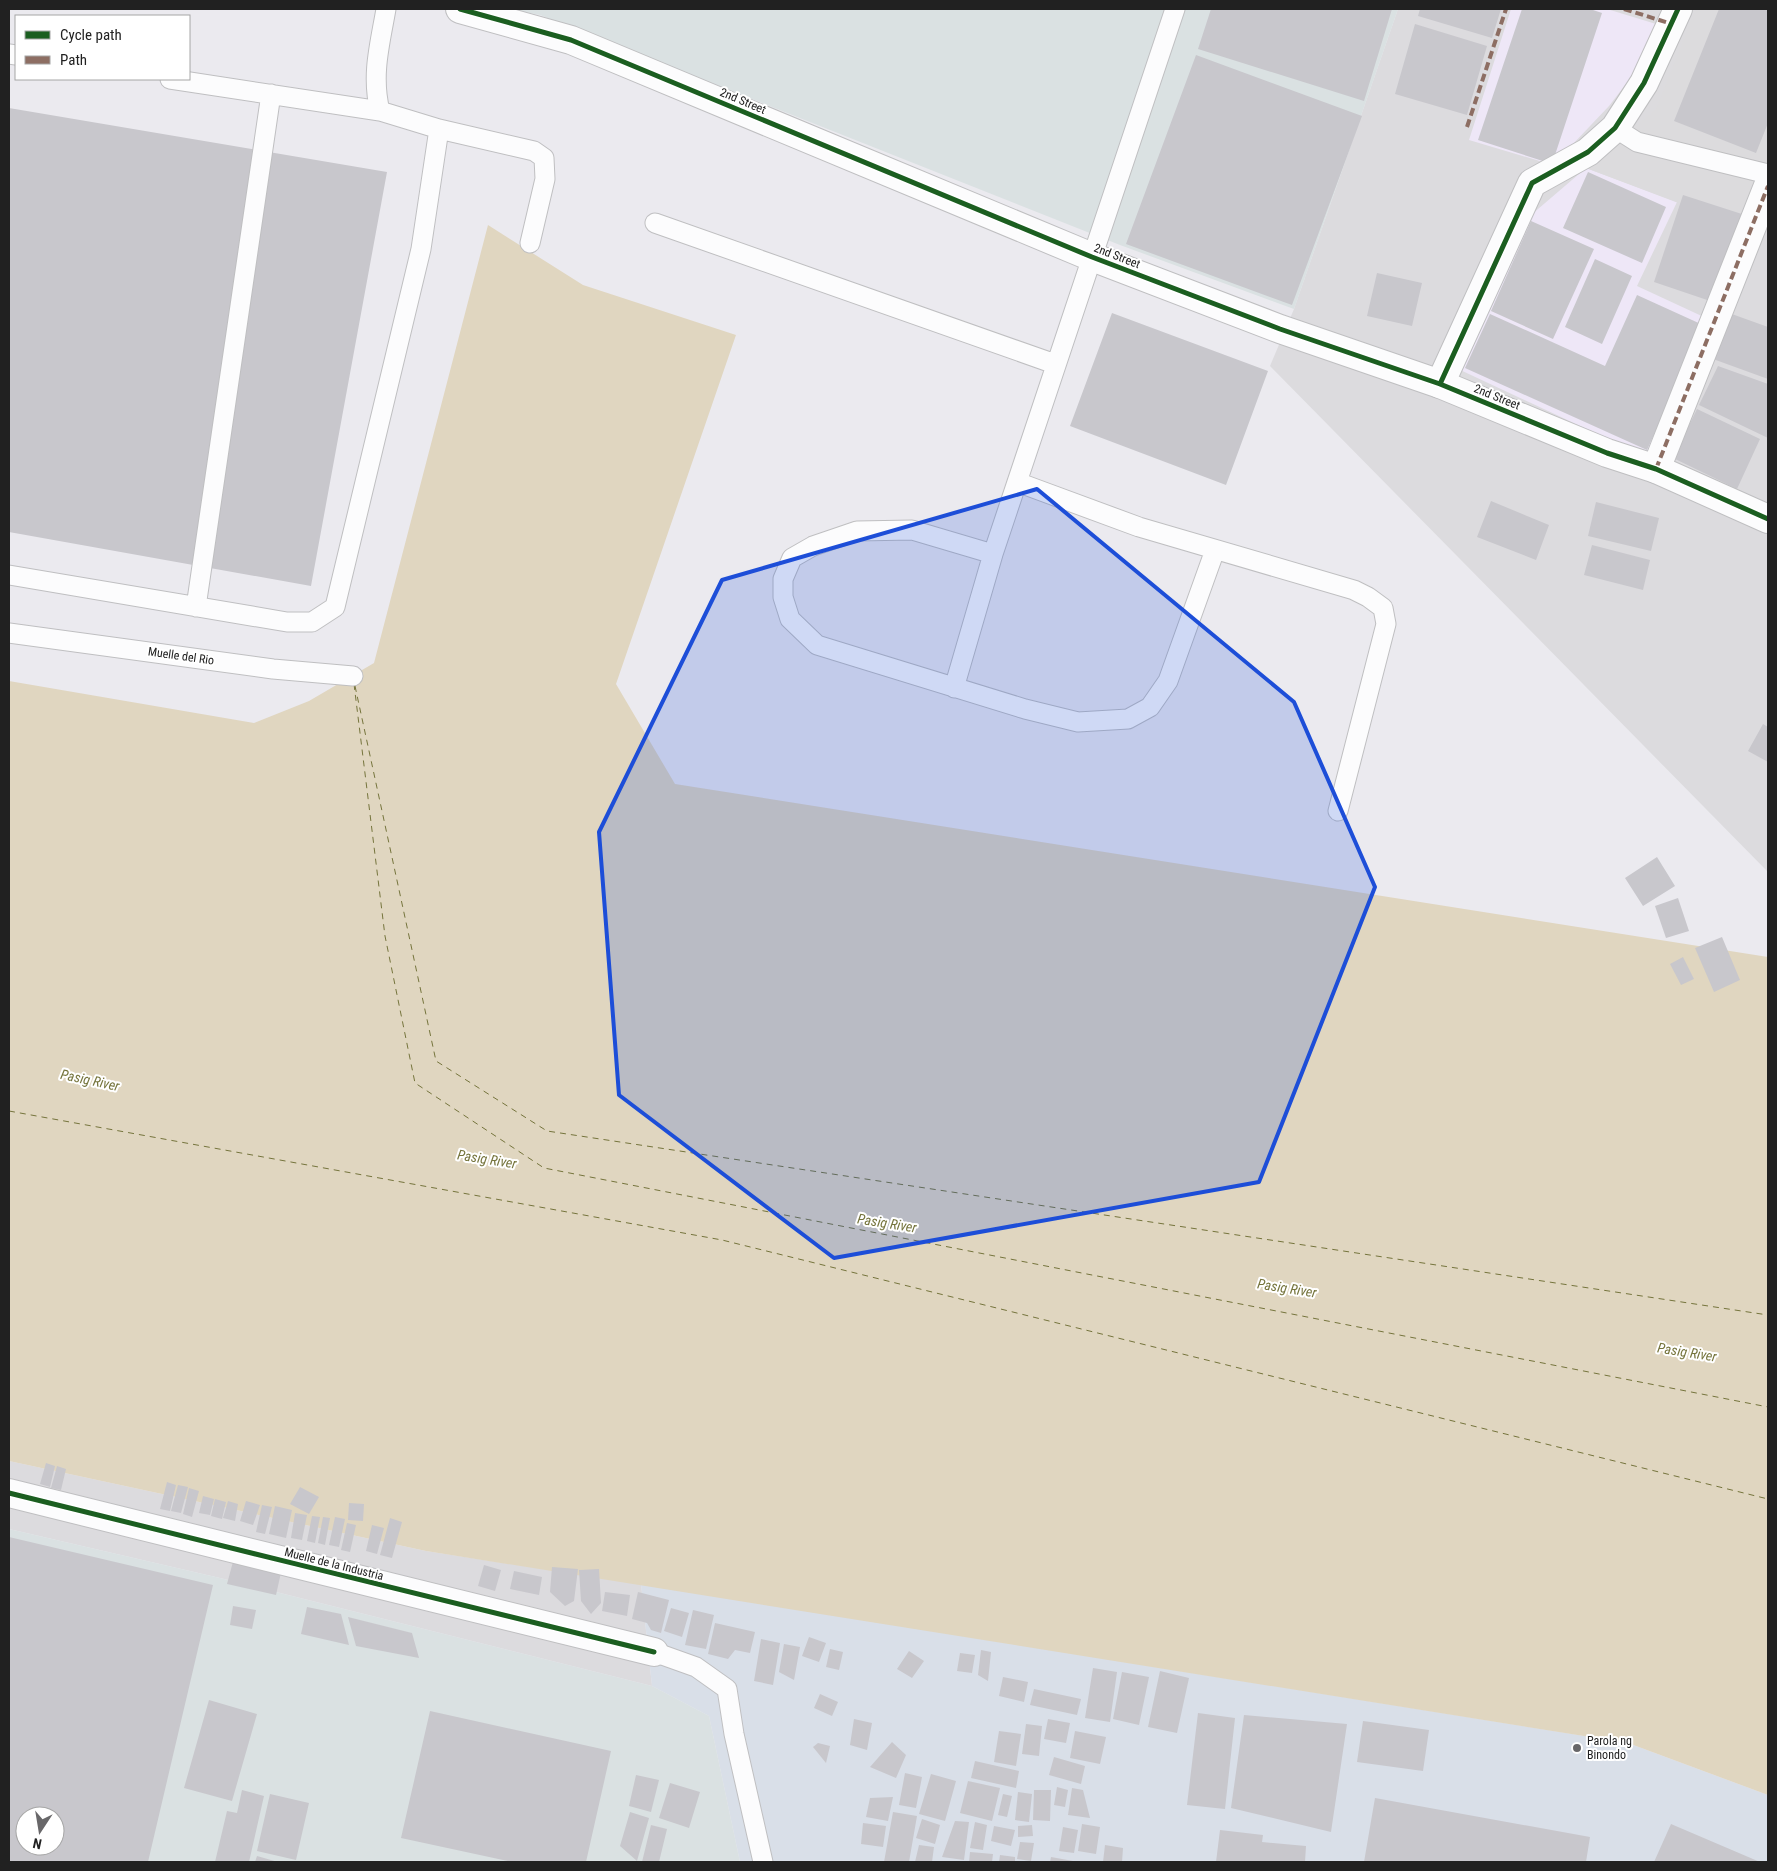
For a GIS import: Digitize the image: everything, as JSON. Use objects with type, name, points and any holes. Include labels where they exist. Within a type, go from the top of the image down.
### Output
[{"type":"street","name":"2nd Street","points":[[460,9],[571,40],[1092,257],[1280,329],[1440,384],[1607,453],[1656,469],[1768,519]]},
{"type":"street","points":[[1440,384],[1532,183],[1588,152],[1615,128],[1644,83],[1678,9]]},
{"type":"street","points":[[1656,469],[1768,186]]},
{"type":"street","name":"Muelle de la Industria","points":[[9,1493],[654,1652]]},
{"type":"lane","points":[[380,111],[376,94],[375,70],[386,9]]},
{"type":"lane","points":[[954,688],[1016,482],[1175,9]]},
{"type":"lane","points":[[177,80],[380,111],[439,128],[534,151],[544,158],[545,179],[530,244]]},
{"type":"lane","points":[[196,607],[271,94]]},
{"type":"lane","points":[[9,575],[287,622],[312,622],[335,607],[420,249],[439,128]]},
{"type":"lane","points":[[1615,128],[1637,142],[1768,174]]},
{"type":"lane","points":[[654,223],[1056,364]]},
{"type":"lane","points":[[1016,482],[1139,527],[1354,590],[1383,608],[1386,624],[1338,811]]},
{"type":"lane","points":[[993,554],[912,530],[856,532],[813,546],[792,558],[783,579],[783,597],[790,619],[817,645],[1025,709],[1078,722],[1128,719],[1150,707],[1168,681],[1215,550]]},
{"type":"lane","name":"Muelle del Rio","points":[[9,633],[273,669],[353,676]]},
{"type":"lane","points":[[654,1652],[696,1666],[727,1689],[734,1734],[763,1862]]},
{"type":"highlighted area","points":[[1037,489],[1294,702],[1375,887],[1259,1182],[834,1258],[619,1095],[599,832],[722,580]]},
{"type":"shaded area","points":[[510,9],[1398,9],[1294,309],[1120,245],[540,15]]},
{"type":"shaded area","points":[[1398,9],[1768,9],[1768,872],[1270,366],[1294,309]]},
{"type":"shaded area","points":[[1511,9],[1607,9],[1656,24],[1639,67],[1609,106],[1553,165],[1469,140]]},
{"type":"shaded area","points":[[1696,9],[1768,9],[1768,173],[1747,229],[1586,168],[1656,110]]},
{"type":"shaded area","points":[[1586,168],[1677,202],[1637,286],[1706,318],[1651,459],[1456,368],[1531,215]]},
{"type":"shaded area","points":[[9,1461],[426,1551],[641,1584],[652,1686],[220,1578],[9,1529]]},
{"type":"shaded area","points":[[9,1529],[220,1578],[652,1686],[709,1716],[740,1862],[9,1862]]},
{"type":"shaded area","points":[[641,1584],[1628,1743],[1768,1795],[1768,1862],[740,1862],[709,1716],[652,1686]]},
{"type":"water","name":"Pasig River","points":[[488,225],[583,285],[736,335],[616,684],[675,784],[1768,957],[1768,1795],[1628,1743],[426,1551],[9,1461],[9,681],[254,723],[309,701],[374,663]]},
{"type":"building","points":[[1211,9],[1392,9],[1364,101],[1198,49]]},
{"type":"building","points":[[1420,9],[1501,9],[1492,38],[1418,16]]},
{"type":"building","points":[[1522,9],[1590,9],[1602,13],[1552,164],[1478,140]]},
{"type":"building","points":[[1719,9],[1768,9],[1768,123],[1756,153],[1674,121]]},
{"type":"building","points":[[1415,24],[1487,46],[1467,115],[1395,94]]},
{"type":"building","points":[[1196,55],[1362,116],[1292,305],[1126,244]]},
{"type":"building","points":[[9,108],[387,172],[311,586],[9,532]]},
{"type":"building","points":[[1588,172],[1666,207],[1642,263],[1563,228]]},
{"type":"building","points":[[1683,195],[1748,216],[1719,304],[1654,282]]},
{"type":"building","points":[[1531,221],[1594,249],[1553,339],[1491,311]]},
{"type":"building","points":[[1595,259],[1632,276],[1602,344],[1565,327]]},
{"type":"building","points":[[1377,273],[1422,283],[1412,326],[1367,316]]},
{"type":"building","points":[[1637,295],[1703,325],[1647,450],[1465,368],[1490,314],[1605,366]]},
{"type":"building","points":[[1112,313],[1268,371],[1226,485],[1070,426]]},
{"type":"building","points":[[1729,313],[1768,327],[1768,379],[1713,359]]},
{"type":"building","points":[[1718,366],[1768,384],[1768,438],[1699,405]]},
{"type":"building","points":[[1697,409],[1760,439],[1737,489],[1673,458]]},
{"type":"building","points":[[1491,501],[1549,525],[1536,560],[1477,537]]},
{"type":"building","points":[[1596,502],[1659,518],[1651,551],[1588,536]]},
{"type":"building","points":[[1592,545],[1650,560],[1643,590],[1584,575]]},
{"type":"building","points":[[1763,724],[1768,727],[1768,762],[1748,751]]},
{"type":"building","points":[[1657,857],[1675,886],[1643,906],[1625,878]]},
{"type":"building","points":[[1678,898],[1689,931],[1666,938],[1655,906]]},
{"type":"building","points":[[1722,937],[1740,980],[1714,992],[1695,948]]},
{"type":"building","points":[[1683,957],[1694,979],[1681,985],[1670,964]]},
{"type":"building","points":[[46,1463],[55,1466],[50,1487],[40,1484]]},
{"type":"building","points":[[57,1466],[66,1469],[61,1490],[51,1488]]},
{"type":"building","points":[[167,1482],[176,1485],[170,1511],[160,1509]]},
{"type":"building","points":[[178,1485],[188,1487],[181,1513],[171,1511]]},
{"type":"building","points":[[300,1487],[319,1497],[309,1514],[290,1504]]},
{"type":"building","points":[[189,1488],[199,1491],[192,1517],[183,1514]]},
{"type":"building","points":[[203,1496],[214,1499],[210,1515],[199,1513]]},
{"type":"building","points":[[215,1499],[226,1502],[222,1519],[211,1516]]},
{"type":"building","points":[[228,1501],[238,1504],[235,1521],[223,1518]]},
{"type":"building","points":[[246,1501],[260,1505],[253,1525],[240,1521]]},
{"type":"building","points":[[349,1503],[364,1504],[363,1521],[348,1520]]},
{"type":"building","points":[[262,1505],[272,1507],[265,1534],[256,1532]]},
{"type":"building","points":[[275,1506],[292,1510],[286,1538],[269,1534]]},
{"type":"building","points":[[295,1513],[307,1515],[302,1540],[291,1538]]},
{"type":"building","points":[[312,1516],[320,1517],[315,1543],[307,1541]]},
{"type":"building","points":[[323,1517],[330,1518],[325,1545],[318,1543]]},
{"type":"building","points":[[335,1517],[345,1519],[339,1547],[329,1545]]},
{"type":"building","points":[[390,1518],[402,1522],[392,1558],[380,1555]]},
{"type":"building","points":[[347,1523],[356,1525],[350,1552],[341,1550]]},
{"type":"building","points":[[372,1525],[384,1528],[377,1554],[366,1551]]},
{"type":"building","points":[[9,1537],[213,1585],[148,1862],[9,1862]]},
{"type":"building","points":[[234,1558],[282,1568],[276,1595],[227,1584]]},
{"type":"building","points":[[484,1565],[501,1570],[495,1591],[478,1586]]},
{"type":"building","points":[[552,1567],[578,1569],[574,1601],[565,1606],[550,1592]]},
{"type":"building","points":[[599,1569],[601,1603],[591,1614],[581,1601],[579,1570]]},
{"type":"building","points":[[514,1571],[542,1577],[539,1595],[510,1589]]},
{"type":"building","points":[[605,1592],[630,1595],[627,1616],[602,1611]]},
{"type":"building","points":[[638,1592],[669,1600],[661,1633],[651,1630],[647,1623],[632,1619]]},
{"type":"building","points":[[233,1606],[256,1610],[252,1629],[230,1625]]},
{"type":"building","points":[[307,1607],[341,1614],[349,1645],[301,1634]]},
{"type":"building","points":[[671,1608],[689,1613],[682,1637],[664,1631]]},
{"type":"building","points":[[693,1610],[714,1615],[706,1649],[685,1645]]},
{"type":"building","points":[[348,1617],[412,1633],[419,1658],[356,1646]]},
{"type":"building","points":[[715,1623],[755,1632],[750,1653],[735,1650],[728,1659],[708,1654]]},
{"type":"building","points":[[809,1637],[826,1643],[819,1662],[802,1656]]},
{"type":"building","points":[[761,1639],[780,1643],[773,1685],[754,1681]]},
{"type":"building","points":[[784,1644],[800,1647],[794,1680],[779,1672]]},
{"type":"building","points":[[830,1649],[843,1652],[839,1670],[826,1667]]},
{"type":"building","points":[[981,1650],[991,1652],[988,1681],[978,1675]]},
{"type":"building","points":[[909,1651],[924,1661],[912,1678],[897,1669]]},
{"type":"building","points":[[960,1653],[975,1655],[972,1673],[957,1671]]},
{"type":"building","points":[[1093,1668],[1117,1672],[1110,1722],[1085,1718]]},
{"type":"building","points":[[1160,1671],[1189,1678],[1177,1733],[1148,1727]]},
{"type":"building","points":[[1122,1672],[1149,1677],[1139,1725],[1113,1719]]},
{"type":"building","points":[[1003,1677],[1028,1682],[1024,1702],[999,1696]]},
{"type":"building","points":[[1034,1689],[1081,1699],[1077,1715],[1030,1705]]},
{"type":"building","points":[[820,1694],[838,1702],[832,1716],[814,1708]]},
{"type":"building","points":[[209,1700],[257,1714],[232,1801],[184,1788]]},
{"type":"building","points":[[430,1711],[611,1751],[586,1862],[512,1862],[401,1838]]},
{"type":"building","points":[[1198,1713],[1235,1718],[1225,1809],[1187,1805]]},
{"type":"building","points":[[1244,1715],[1347,1724],[1331,1832],[1231,1808]]},
{"type":"building","points":[[854,1719],[872,1723],[867,1750],[850,1745]]},
{"type":"building","points":[[1048,1719],[1070,1723],[1066,1743],[1044,1739]]},
{"type":"building","points":[[1363,1721],[1429,1730],[1423,1771],[1357,1762]]},
{"type":"building","points":[[1026,1724],[1042,1726],[1039,1756],[1022,1754]]},
{"type":"building","points":[[999,1731],[1021,1734],[1016,1766],[994,1762]]},
{"type":"building","points":[[1075,1731],[1106,1737],[1100,1764],[1070,1758]]},
{"type":"building","points":[[892,1742],[906,1755],[896,1778],[870,1767]]},
{"type":"building","points":[[818,1743],[830,1746],[826,1763],[813,1747]]},
{"type":"building","points":[[1054,1757],[1085,1766],[1081,1784],[1049,1775]]},
{"type":"building","points":[[975,1761],[1019,1771],[1016,1788],[971,1778]]},
{"type":"building","points":[[905,1773],[922,1777],[916,1808],[899,1805]]},
{"type":"building","points":[[931,1774],[956,1781],[945,1821],[919,1814]]},
{"type":"building","points":[[636,1775],[659,1780],[651,1812],[629,1806]]},
{"type":"building","points":[[968,1781],[1000,1788],[992,1821],[960,1813]]},
{"type":"building","points":[[670,1783],[700,1792],[689,1828],[659,1818]]},
{"type":"building","points":[[1057,1787],[1068,1790],[1065,1807],[1054,1805]]},
{"type":"building","points":[[1072,1788],[1083,1790],[1090,1818],[1068,1815]]},
{"type":"building","points":[[242,1790],[264,1796],[249,1862],[215,1862],[227,1811],[237,1813]]},
{"type":"building","points":[[1034,1790],[1051,1790],[1050,1821],[1033,1820]]},
{"type":"building","points":[[1018,1792],[1032,1794],[1029,1822],[1015,1820]]},
{"type":"building","points":[[270,1794],[309,1803],[296,1860],[257,1851]]},
{"type":"building","points":[[1003,1794],[1012,1796],[1007,1817],[998,1815]]},
{"type":"building","points":[[893,1797],[888,1821],[866,1817],[870,1798]]},
{"type":"building","points":[[1375,1798],[1590,1837],[1586,1862],[1364,1862]]},
{"type":"building","points":[[630,1812],[649,1818],[637,1861],[620,1846]]},
{"type":"building","points":[[893,1812],[917,1816],[909,1862],[884,1862]]},
{"type":"building","points":[[922,1819],[940,1825],[935,1844],[916,1838]]},
{"type":"building","points":[[955,1821],[969,1822],[964,1860],[942,1857]]},
{"type":"building","points":[[975,1822],[987,1825],[983,1850],[970,1848]]},
{"type":"building","points":[[863,1823],[886,1826],[883,1847],[861,1844]]},
{"type":"building","points":[[1082,1824],[1100,1827],[1096,1854],[1078,1851]]},
{"type":"building","points":[[1671,1824],[1760,1862],[1654,1862]]},
{"type":"building","points":[[651,1825],[667,1829],[659,1862],[642,1862]]},
{"type":"building","points":[[1032,1825],[1033,1836],[1018,1837],[1018,1826]]},
{"type":"building","points":[[994,1826],[1015,1830],[1011,1846],[991,1841]]},
{"type":"building","points":[[1063,1827],[1078,1830],[1074,1853],[1059,1851]]},
{"type":"building","points":[[1220,1830],[1263,1835],[1262,1842],[1306,1846],[1305,1862],[1216,1862]]},
{"type":"building","points":[[1020,1842],[1034,1843],[1031,1861],[1017,1859]]},
{"type":"building","points":[[919,1845],[934,1847],[932,1862],[915,1862]]},
{"type":"building","points":[[1105,1845],[1123,1848],[1122,1862],[1103,1862]]},
{"type":"building","points":[[970,1852],[993,1854],[992,1862],[969,1862]]},
{"type":"building","points":[[1000,1855],[1015,1857],[1015,1862],[999,1862]]},
{"type":"building","points":[[257,1856],[278,1862],[255,1862]]},
{"type":"building","points":[[1051,1857],[1073,1861],[1073,1862],[1050,1862]]},
{"type":"ferry route","points":[[354,684],[385,936],[415,1083],[544,1168],[1768,1407]]},
{"type":"ferry route","points":[[355,686],[436,1061],[547,1131],[1768,1315]]},
{"type":"ferry route","points":[[9,1111],[722,1240],[1768,1499]]},
{"type":"marked path","points":[[1467,127],[1506,9]]},
{"type":"marked path","points":[[1624,9],[1672,24]]},
{"type":"marked path","points":[[1656,469],[1768,186]]},
{"type":"cycle path","points":[[460,9],[571,40],[1092,257],[1280,329],[1440,384],[1607,453],[1656,469],[1768,519]]},
{"type":"cycle path","points":[[1440,384],[1532,183],[1588,152],[1615,128],[1644,83],[1678,9]]},
{"type":"cycle path","points":[[9,1493],[654,1652]]},
{"type":"place","name":"Parola ng Binondo","points":[[1577,1748]]}]
